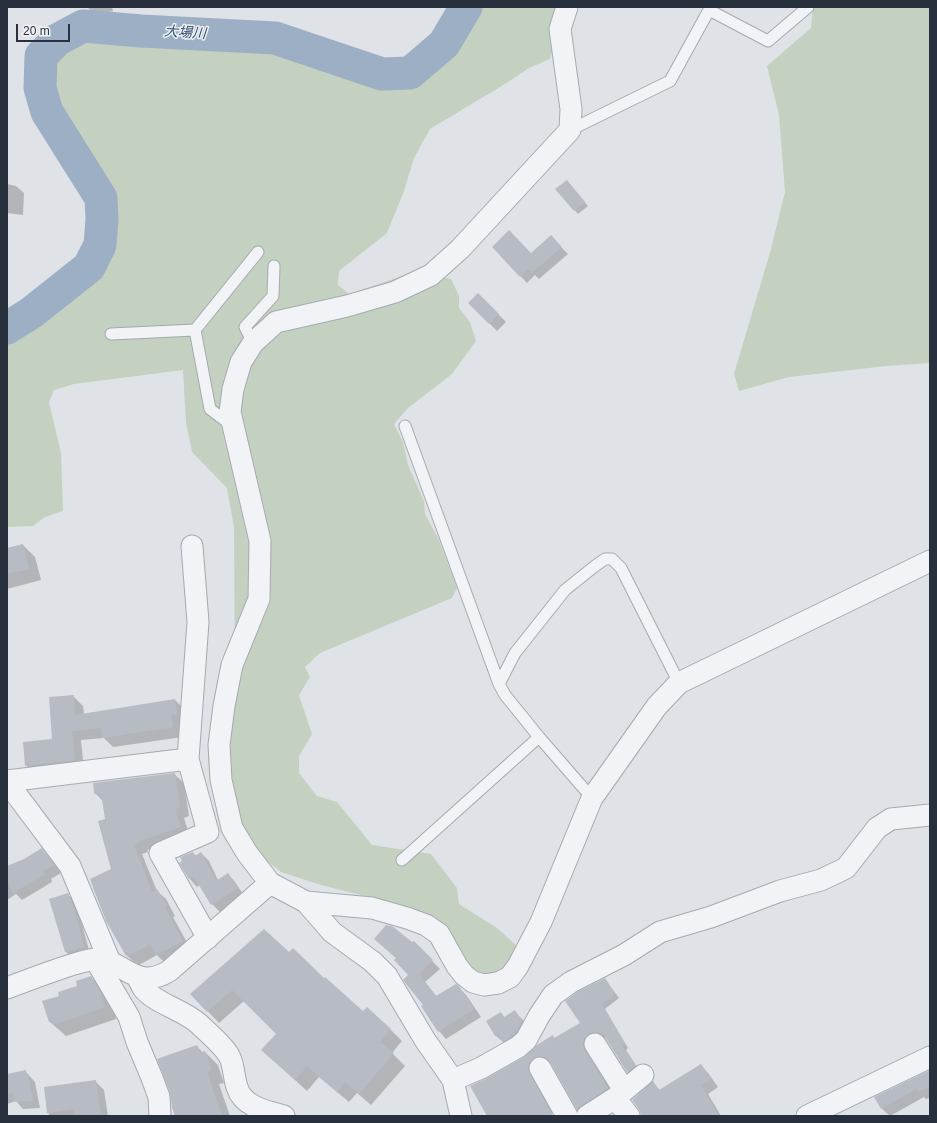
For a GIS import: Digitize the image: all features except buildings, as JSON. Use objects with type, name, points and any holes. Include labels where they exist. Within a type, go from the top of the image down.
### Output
[{"type":"street","points":[[461,1116],[453,1080],[426,1040],[387,976],[373,962],[332,932],[306,902],[270,883],[247,853],[232,828],[221,780],[219,745],[232,665],[259,599],[260,541],[230,412],[233,389],[241,362],[253,343],[276,322],[346,306],[395,292],[431,275],[460,249],[570,130],[571,109],[560,29],[567,7]]},
{"type":"street","points":[[192,546],[198,622],[188,759],[208,832]]},
{"type":"street","points":[[306,902],[372,908],[407,918],[426,925],[439,934],[457,966],[464,975],[473,982],[484,985],[498,983],[510,977],[518,966],[541,922],[592,798],[657,706],[679,683],[930,561]]},
{"type":"street","points":[[160,1116],[159,1097],[137,1042],[129,1017],[102,961],[70,866],[7,781],[188,759]]},
{"type":"street","points":[[453,1080],[481,1068],[518,1047],[531,1034],[539,1016],[553,995],[570,982],[624,955],[660,932],[711,917],[780,891],[821,880],[846,868],[877,828],[891,819],[930,815]]},
{"type":"street","points":[[208,938],[160,853],[208,832],[231,824]]},
{"type":"street","points":[[7,988],[47,972],[102,961],[137,977],[160,977],[208,938],[270,883]]},
{"type":"street","points":[[624,955],[630,962],[652,955]]},
{"type":"street","points":[[137,977],[144,989],[154,997],[192,1019],[224,1049],[231,1060],[240,1095],[249,1104],[284,1116]]},
{"type":"street","points":[[595,1044],[620,1094],[629,1116]]},
{"type":"street","points":[[807,1116],[930,1057]]},
{"type":"street","points":[[540,1068],[567,1116]]},
{"type":"street","points":[[587,1116],[620,1094],[643,1075]]},
{"type":"lane","points":[[570,130],[670,81],[709,10],[768,41],[808,7]]},
{"type":"lane","points":[[111,334],[195,330],[258,252]]},
{"type":"lane","points":[[253,343],[245,327],[273,296],[274,266]]},
{"type":"lane","points":[[195,330],[210,409],[233,426]]},
{"type":"lane","points":[[405,426],[499,684],[505,695],[539,737],[592,798]]},
{"type":"lane","points":[[499,684],[515,652],[565,590],[605,559],[612,559],[621,568],[679,683]]},
{"type":"lane","points":[[402,860],[539,737]]},
{"type":"green space","points":[[477,7],[567,7],[550,59],[529,68],[430,129],[414,158],[404,191],[387,233],[339,271],[338,285],[349,294],[414,272],[451,279],[459,296],[459,308],[470,322],[476,341],[452,374],[408,408],[394,424],[403,442],[408,465],[424,501],[425,514],[439,540],[457,588],[452,598],[320,653],[305,667],[310,677],[299,695],[312,734],[299,756],[299,773],[317,796],[337,802],[372,845],[431,854],[457,888],[459,904],[497,928],[517,946],[518,956],[496,976],[473,973],[389,902],[321,885],[281,872],[254,851],[235,819],[230,720],[235,685],[234,527],[227,488],[192,452],[186,422],[183,370],[74,384],[54,390],[49,402],[61,453],[63,511],[45,517],[33,526],[7,527],[7,337],[80,281],[108,247],[109,203],[90,179],[55,113],[48,72],[59,53],[86,34],[227,44],[301,58],[396,83],[453,58]]},
{"type":"green space","points":[[813,7],[930,7],[930,363],[886,366],[789,377],[739,391],[734,374],[771,249],[785,192],[779,115],[767,66],[811,28]]},
{"type":"waterway","name":"大場川","points":[[7,328],[31,313],[89,267],[100,245],[102,219],[101,198],[47,112],[40,88],[41,56],[57,40],[83,26],[141,31],[275,38],[382,74],[410,73],[444,44],[466,7]]}]
